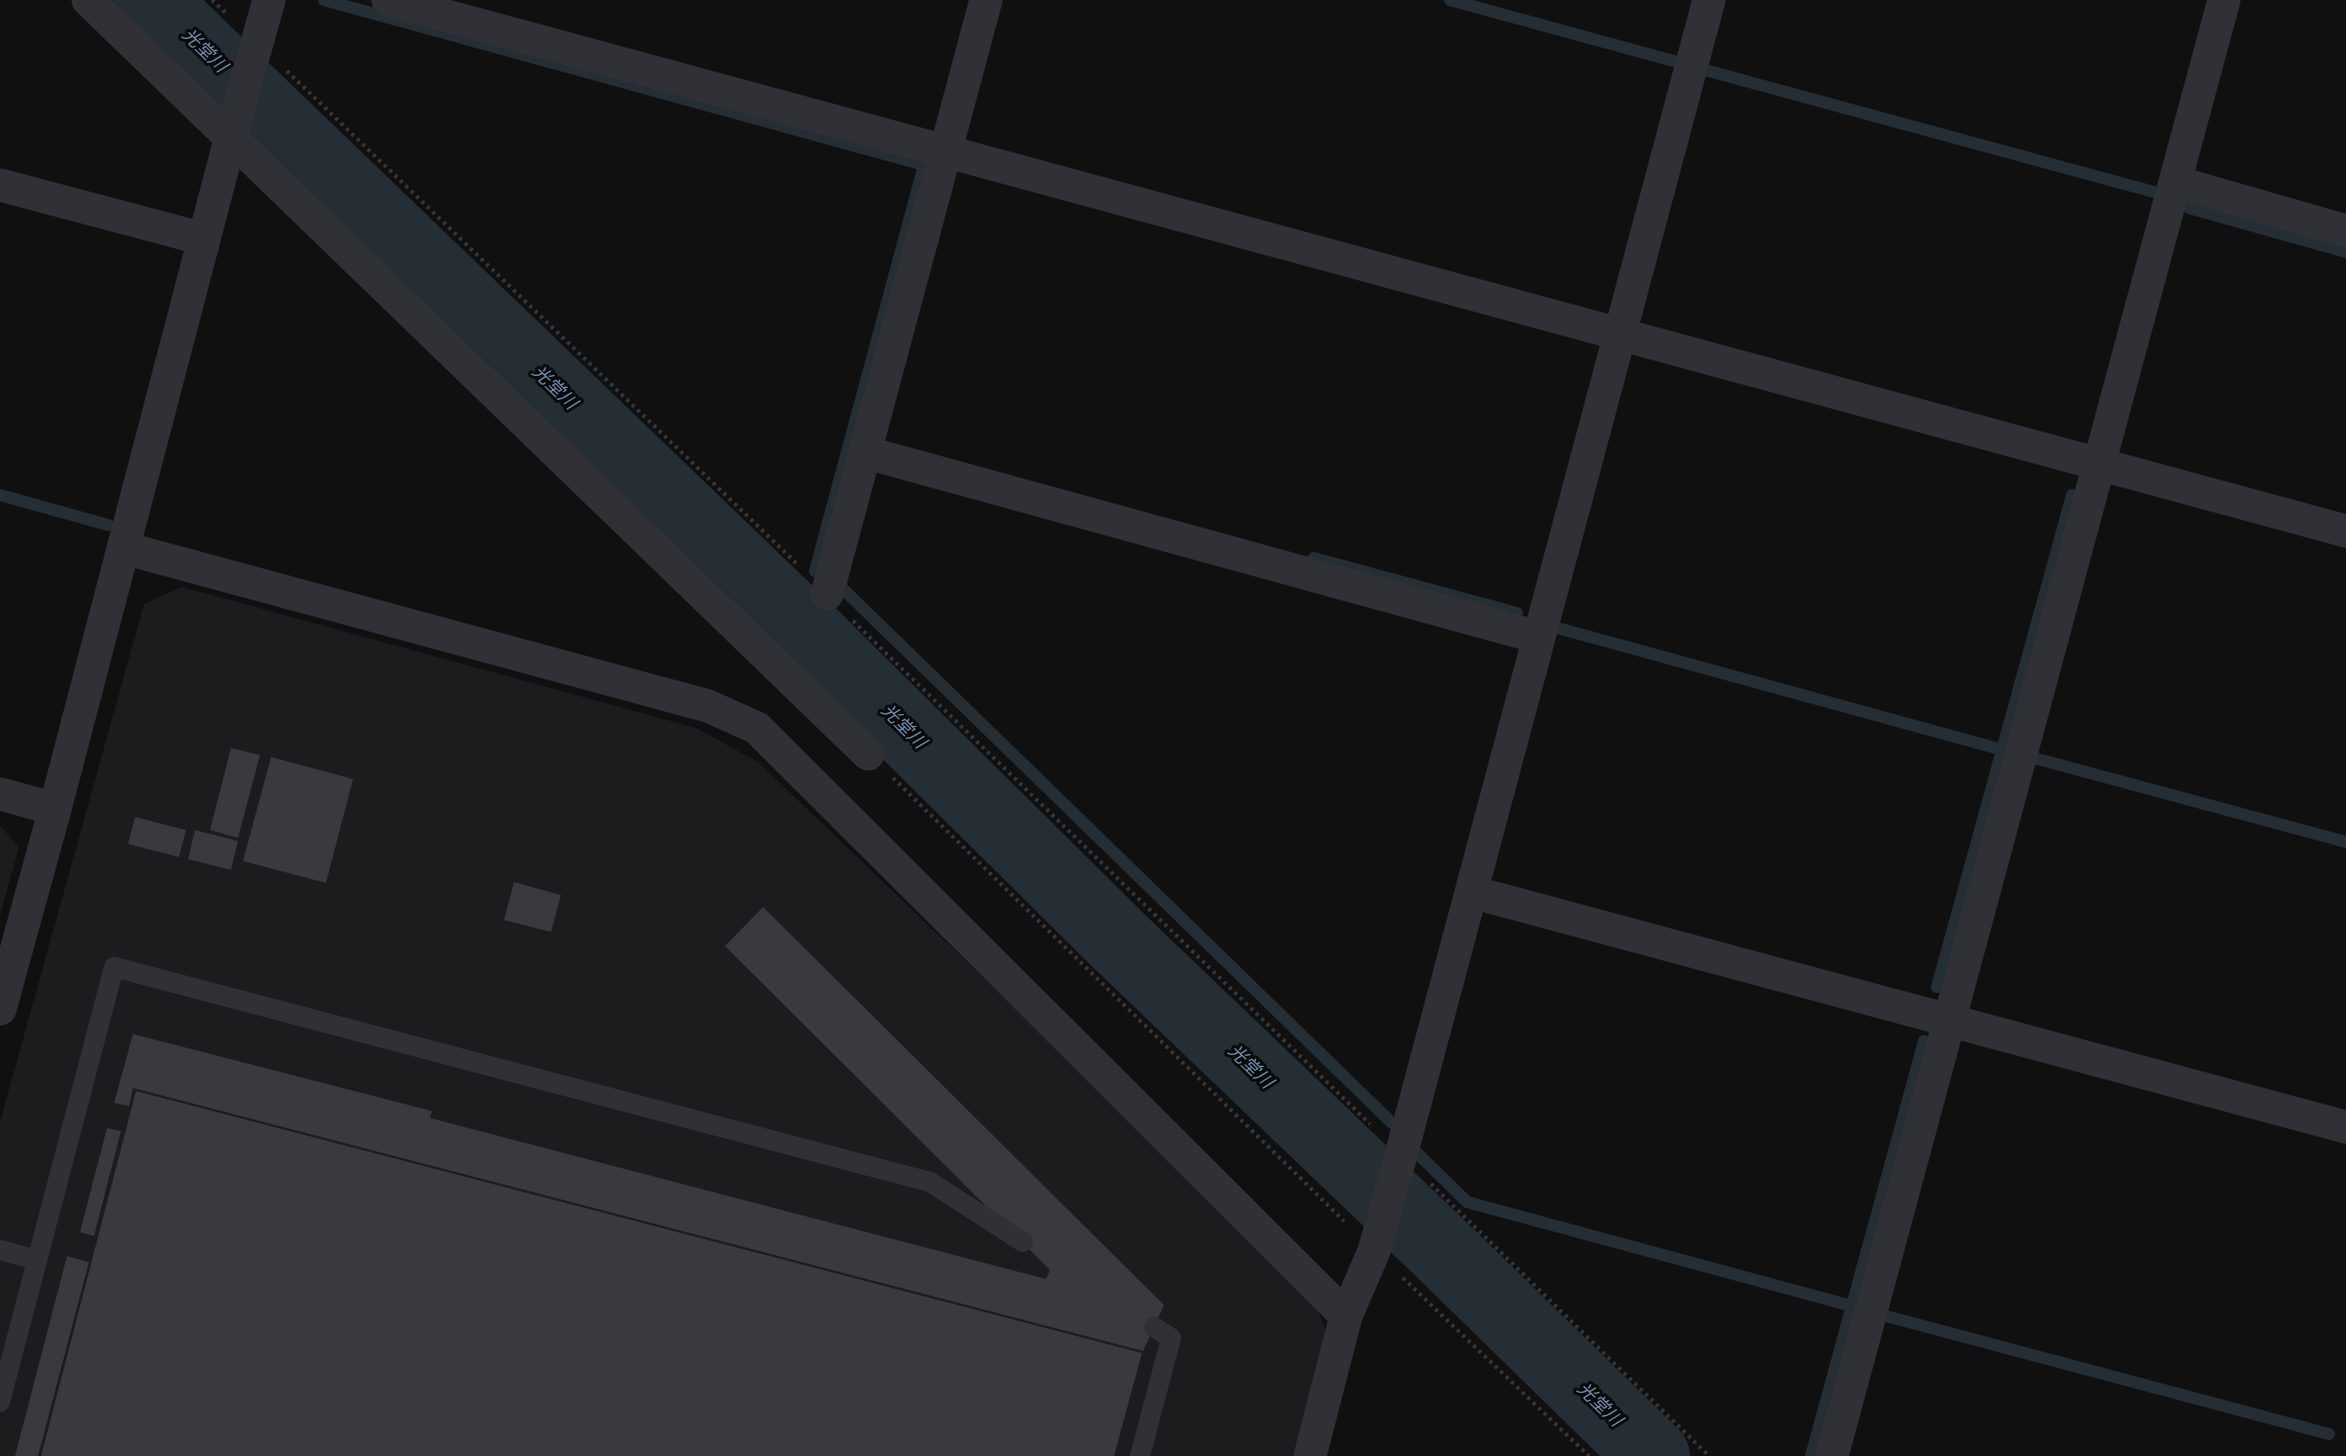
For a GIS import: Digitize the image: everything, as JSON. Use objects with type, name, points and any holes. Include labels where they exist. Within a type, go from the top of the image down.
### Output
[{"type":"street","points":[[88,0],[868,754]]},
{"type":"street","points":[[0,1009],[269,0]]},
{"type":"street","points":[[388,0],[2346,531]]},
{"type":"street","points":[[827,594],[986,0]]},
{"type":"street","points":[[1310,1456],[1346,1316],[1374,1251],[1401,1155],[1709,0]]},
{"type":"street","points":[[1832,1456],[2224,0]]},
{"type":"street","points":[[2176,182],[2346,231]]},
{"type":"street","points":[[0,185],[204,239]]},
{"type":"street","points":[[864,452],[1538,637]]},
{"type":"street","points":[[124,548],[708,706],[757,728],[1346,1316]]},
{"type":"street","points":[[0,794],[55,808]]},
{"type":"street","points":[[1472,892],[2346,1127]]},
{"type":"lane","points":[[0,1402],[114,967],[930,1182],[1023,1242]]},
{"type":"lane","points":[[0,1250],[38,1260]]},
{"type":"lane","points":[[1140,1456],[1171,1338],[1154,1327]]},
{"type":"path","points":[[212,0],[827,594],[1709,1456]]},
{"type":"path","points":[[868,754],[1374,1251],[1589,1456]]},
{"type":"shaded area","points":[[182,587],[696,728],[758,762],[1310,1291],[1330,1341],[1298,1456],[0,1456],[0,1122],[144,604]]},
{"type":"shaded area","points":[[0,826],[19,847],[0,915]]},
{"type":"building","points":[[231,748],[260,755],[238,838],[210,830]]},
{"type":"building","points":[[271,757],[353,779],[326,883],[243,861]]},
{"type":"building","points":[[135,817],[186,830],[179,857],[128,844]]},
{"type":"building","points":[[195,830],[238,841],[231,870],[188,859]]},
{"type":"building","points":[[514,882],[561,895],[551,932],[504,920]]},
{"type":"building","points":[[763,907],[1164,1305],[1143,1351],[133,1088],[129,1106],[114,1103],[133,1034],[432,1111],[430,1118],[1046,1279],[1050,1270],[725,946]]},
{"type":"building","points":[[136,1091],[1142,1353],[1114,1456],[41,1456]]},
{"type":"building","points":[[107,1128],[121,1131],[94,1236],[80,1232]]},
{"type":"building","points":[[67,1256],[89,1262],[38,1456],[15,1456]]},
{"type":"waterway","name":"光堂川","points":[[150,0],[800,625],[1120,942],[1440,1248],[1653,1456]]},
{"type":"waterway","points":[[324,0],[924,165],[815,571]]},
{"type":"waterway","points":[[1450,0],[1681,63]]},
{"type":"waterway","points":[[1705,70],[2154,192]]},
{"type":"waterway","points":[[2189,208],[2346,252]]},
{"type":"waterway","points":[[0,495],[108,525]]},
{"type":"waterway","points":[[1937,987],[2072,495]]},
{"type":"waterway","points":[[1314,558],[1517,613]]},
{"type":"waterway","points":[[842,588],[1392,1123]]},
{"type":"waterway","points":[[1554,627],[2003,750]]},
{"type":"waterway","points":[[2034,758],[2346,842]]},
{"type":"waterway","points":[[1811,1456],[1924,1041]]},
{"type":"waterway","points":[[1415,1151],[1467,1202],[1852,1306]]},
{"type":"waterway","points":[[1886,1316],[2329,1434]]}]
